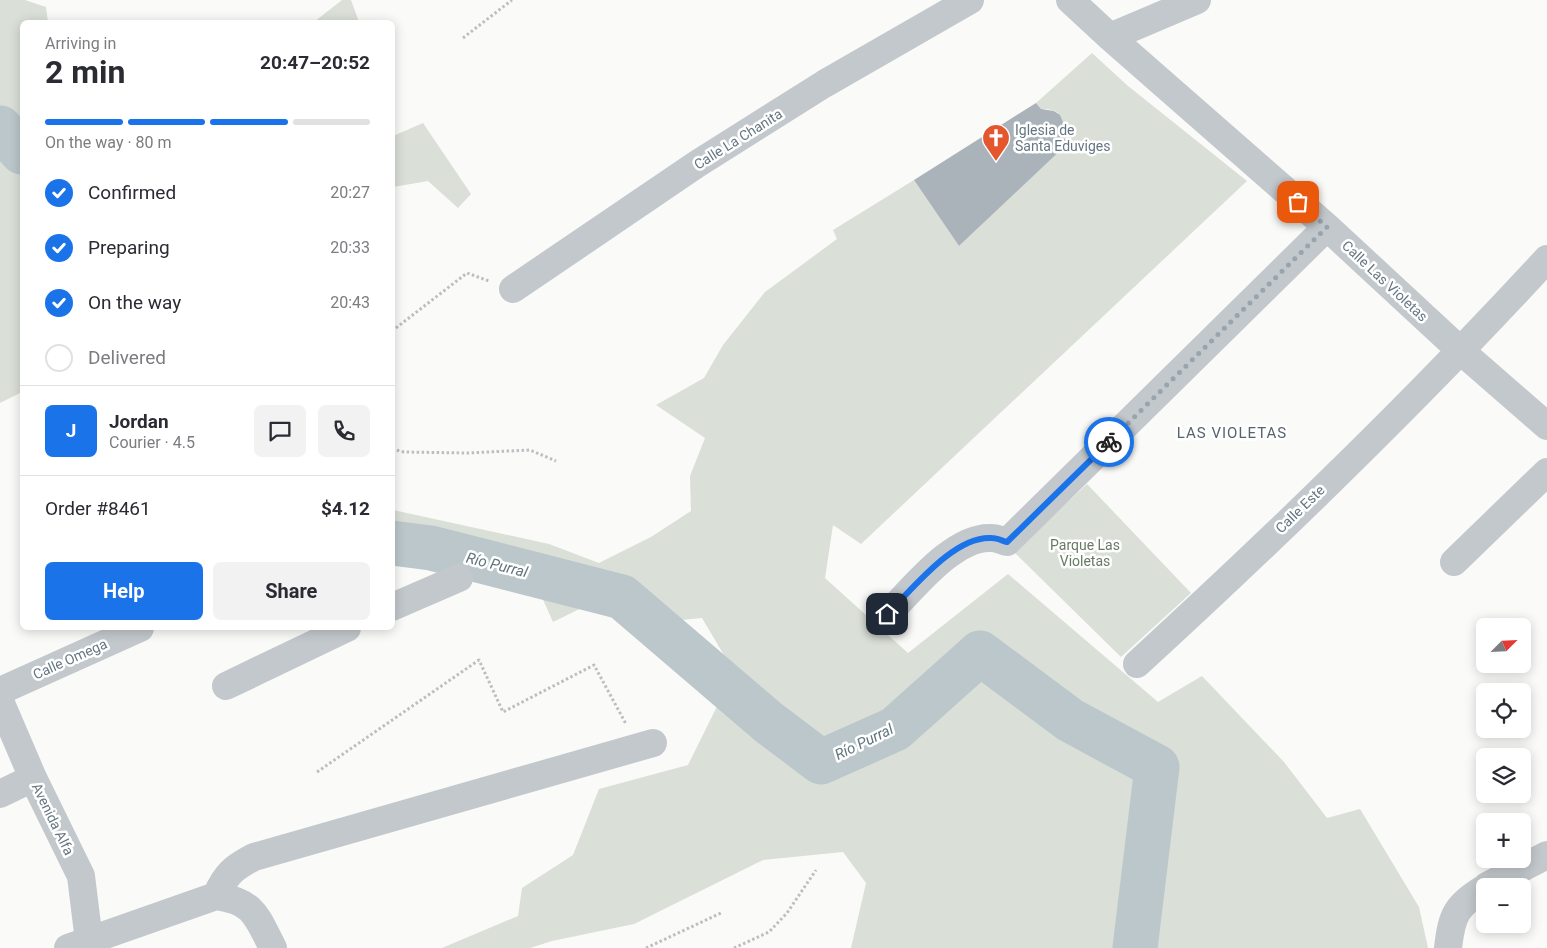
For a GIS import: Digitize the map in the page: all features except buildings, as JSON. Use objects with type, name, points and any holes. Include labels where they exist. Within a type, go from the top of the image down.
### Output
[{"type":"street","name":"Calle La Chanita","points":[[513,289],[697,164],[824,84],[970,0]]},
{"type":"street","name":"Calle Las Violetas","points":[[1070,0],[1075,7],[1327,227],[1462,352],[1547,426]]},
{"type":"street","points":[[1110,37],[1197,0]]},
{"type":"street","points":[[887,614],[951,552],[980,539],[993,538],[1007,542],[1327,227]]},
{"type":"street","name":"Calle Este","points":[[1137,664],[1215,592],[1462,352],[1547,259]]},
{"type":"street","points":[[1454,562],[1547,472]]},
{"type":"street","points":[[395,606],[459,578]]},
{"type":"street","name":"Calle Omega","points":[[0,691],[136,630]]},
{"type":"street","points":[[226,686],[343,630]]},
{"type":"street","name":"Avenida Alfa","points":[[0,701],[33,778],[81,876],[78,945]]},
{"type":"street","points":[[216,896],[224,878],[234,868],[254,857],[646,746]]},
{"type":"street","points":[[0,794],[33,778]]},
{"type":"street","points":[[1504,878],[1547,855]]},
{"type":"street","points":[[1448,948],[1451,922],[1476,894]]},
{"type":"street","points":[[78,945],[216,896],[238,899],[254,913],[273,948]]},
{"type":"path","points":[[463,38],[512,0]]},
{"type":"path","points":[[395,329],[467,273],[513,289]]},
{"type":"path","points":[[395,450],[404,452],[467,453],[530,450],[556,461]]},
{"type":"path","points":[[317,772],[479,660],[503,712],[594,664],[646,746]]},
{"type":"path","points":[[734,948],[769,932],[787,913],[816,870]]},
{"type":"path","points":[[646,948],[721,913]]},
{"type":"green space","points":[[0,0],[25,0],[46,7],[48,20],[20,20],[20,393],[0,403]]},
{"type":"green space","points":[[342,0],[351,0],[358,20],[317,20]]},
{"type":"green space","points":[[1092,53],[1128,86],[1247,181],[861,544],[833,525],[825,578],[908,653],[1008,574],[1158,702],[1202,676],[1284,762],[1327,818],[1360,809],[1419,907],[1428,948],[851,948],[866,883],[843,852],[763,860],[634,924],[552,941],[530,948],[442,948],[518,916],[522,888],[573,855],[599,789],[688,765],[734,672],[702,618],[671,621],[606,596],[553,622],[525,559],[430,558],[395,554],[395,510],[549,544],[599,563],[651,537],[691,511],[690,476],[705,438],[656,405],[704,378],[723,345],[765,292],[837,239],[833,230],[914,180],[959,246],[1067,143],[1064,137],[1062,120],[1057,112],[1041,109],[1036,103]]},
{"type":"green space","points":[[423,123],[471,194],[458,208],[428,181],[395,187],[395,135]]},
{"type":"green space","name":"Parque Las Violetas","points":[[1087,484],[1191,593],[1121,657],[1014,552]]},
{"type":"waterway","name":"Río Purral","points":[[0,128],[20,150]]},
{"type":"waterway","name":"Río Purral","points":[[395,543],[431,548],[622,597],[768,722],[821,762],[895,729],[980,653],[1070,720],[1157,767],[1135,948]]},
{"type":"way so far","points":[[1109,442],[1327,227],[1298,202]]},
{"type":"place","name":"Iglesia de Santa Eduviges","points":[[996,162]]},
{"type":"district","name":"LAS VIOLETAS","points":[[1232,433]]},
{"type":"route","points":[[887,614],[951,552],[980,539],[993,538],[1007,542],[1109,442]]}]
